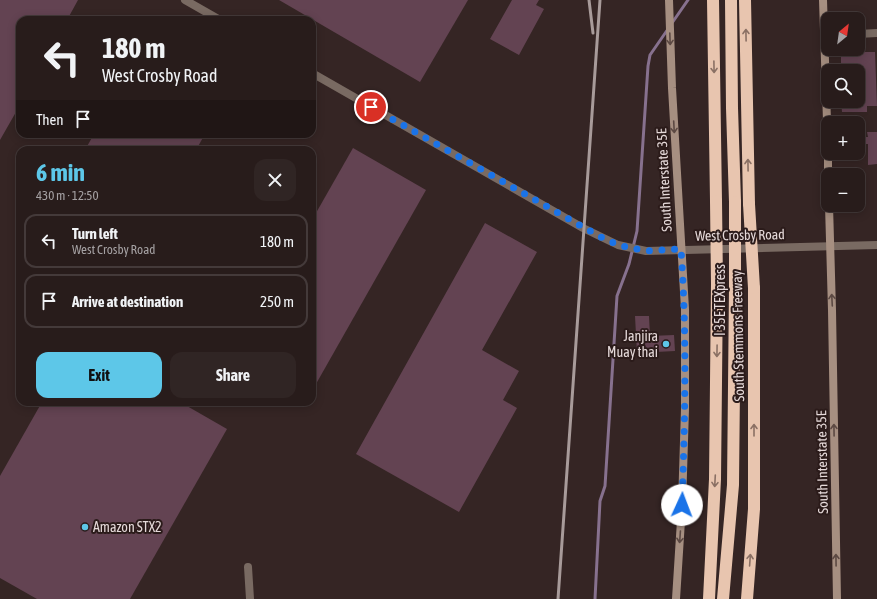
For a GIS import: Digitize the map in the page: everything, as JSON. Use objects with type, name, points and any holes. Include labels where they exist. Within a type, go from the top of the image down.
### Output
[{"type":"highway","name":"South Stemmons Freeway","points":[[709,599],[715,479],[717,284],[713,0]]},
{"type":"highway","name":"I 35E TEXpress","points":[[723,599],[732,485],[735,287],[731,0]]},
{"type":"highway","name":"South Stemmons Freeway","points":[[745,0],[749,204],[754,288],[754,509],[747,599]]},
{"type":"main road","name":"South Interstate 35E","points":[[669,0],[672,88],[685,309],[686,410],[676,599]]},
{"type":"main road","points":[[823,0],[824,12]]},
{"type":"main road","points":[[826,56],[827,116]]},
{"type":"main road","name":"South Interstate 35E","points":[[829,212],[837,599]]},
{"type":"street","points":[[185,0],[213,16]]},
{"type":"street","points":[[865,34],[877,34]]},
{"type":"street","name":"West Crosby Road","points":[[316,75],[584,228],[618,245],[646,251],[877,245]]},
{"type":"street","points":[[248,567],[250,599]]},
{"type":"building","points":[[0,0],[78,0],[69,16],[16,16],[16,112],[0,140]]},
{"type":"building","points":[[279,0],[468,0],[420,82],[316,22],[316,16],[307,16]]},
{"type":"building","points":[[512,0],[539,0],[536,5],[544,9],[519,55],[490,39]]},
{"type":"building","points":[[865,52],[875,52],[877,106],[867,106],[867,112],[842,112],[842,108],[865,108],[865,64],[841,64],[841,56],[865,56]]},
{"type":"building","points":[[867,132],[877,132],[877,164],[868,165],[868,144],[865,144],[865,137],[868,137]]},
{"type":"building","points":[[92,138],[203,138],[198,146],[87,146]]},
{"type":"building","points":[[353,148],[426,190],[316,384],[316,213]]},
{"type":"building","points":[[485,223],[537,252],[482,350],[519,371],[503,400],[517,408],[459,512],[356,454]]},
{"type":"building","points":[[635,316],[649,316],[650,336],[674,335],[675,351],[637,353]]},
{"type":"building","name":"Amazon STX2","points":[[40,406],[187,406],[227,429],[130,599],[37,599],[0,578],[0,476]]},
{"type":"waterway","points":[[672,23],[688,0]]},
{"type":"waterway","points":[[595,599],[600,501],[605,486],[617,296],[629,264],[637,231],[650,55],[668,29]]},
{"type":"railway","points":[[589,0],[593,33]]},
{"type":"railway","points":[[558,599],[600,0]]},
{"type":"place","name":"Janjira Muay thai","points":[[666,344]]},
{"type":"place","name":"Amazon STX2","points":[[85,527]]},
{"type":"route","points":[[371,107],[584,228],[618,245],[646,251],[681,249],[685,309],[686,410],[682,505]]}]
